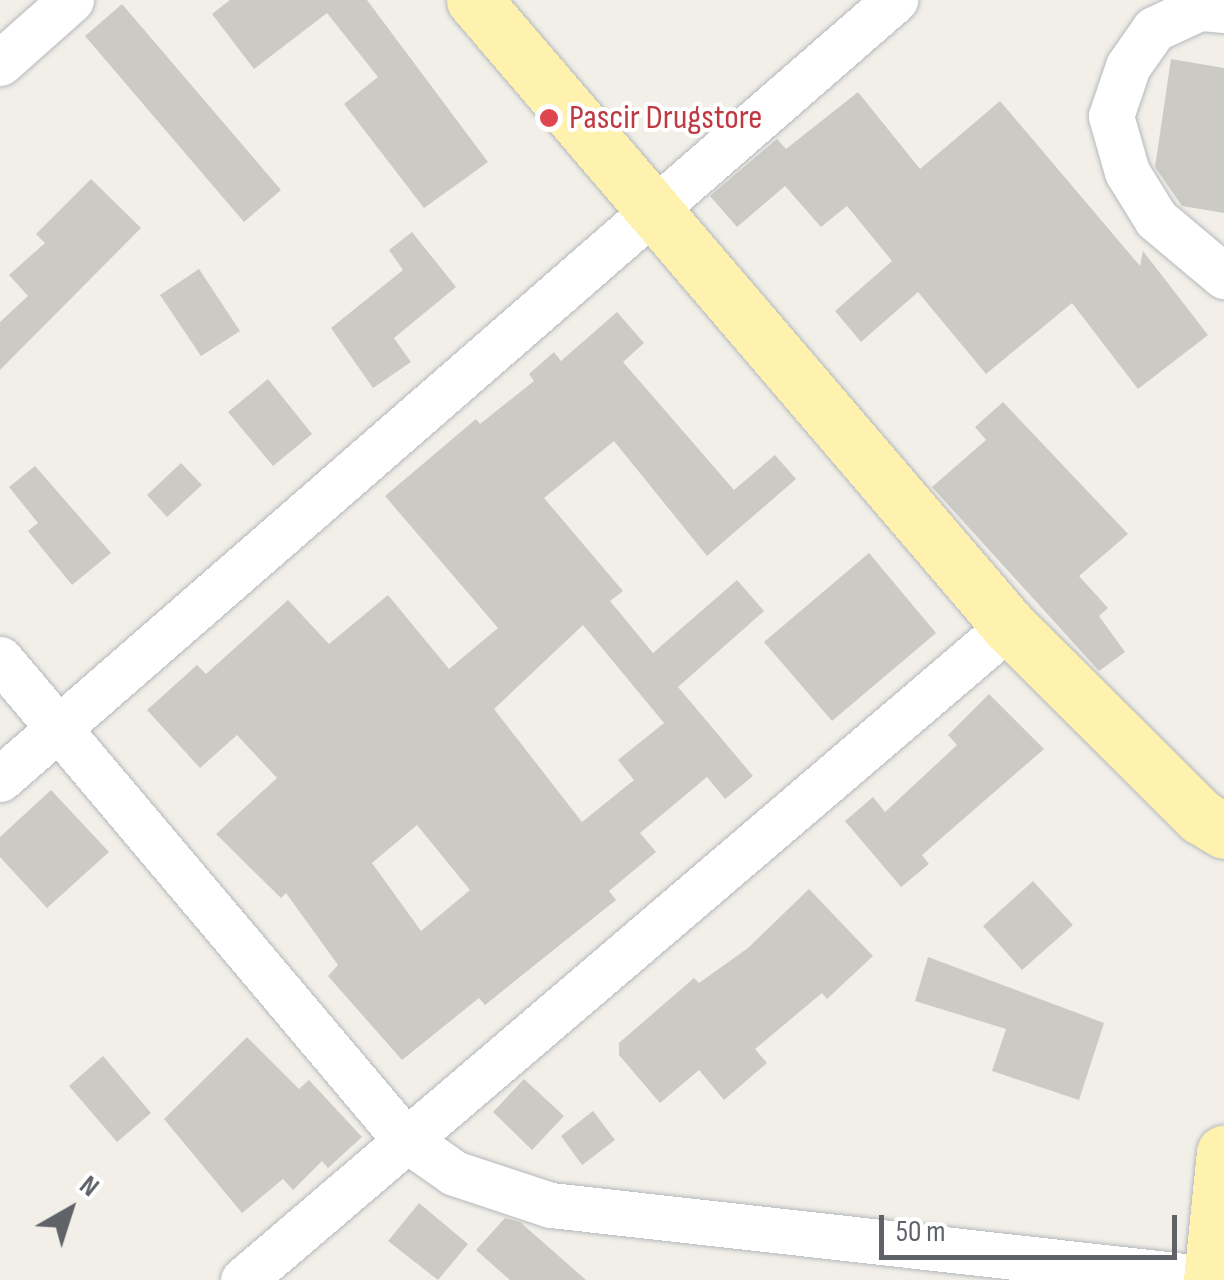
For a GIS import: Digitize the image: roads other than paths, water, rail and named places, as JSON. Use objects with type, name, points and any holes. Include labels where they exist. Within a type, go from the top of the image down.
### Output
[{"type":"main road","points":[[474,0],[658,210],[1009,626],[1187,804],[1224,830]]},
{"type":"main road","points":[[1211,1279],[1224,1153]]},
{"type":"street","points":[[0,63],[71,0]]},
{"type":"street","points":[[0,779],[895,0]]},
{"type":"street","points":[[1224,10],[1199,8],[1154,29],[1128,66],[1111,116],[1127,172],[1156,219],[1224,276]]},
{"type":"street","points":[[243,1280],[403,1137],[1009,626]]},
{"type":"street","points":[[0,658],[403,1137],[454,1173],[550,1205],[1211,1279]]},
{"type":"place","name":"Pascir Drugstore","points":[[549,118]]}]
